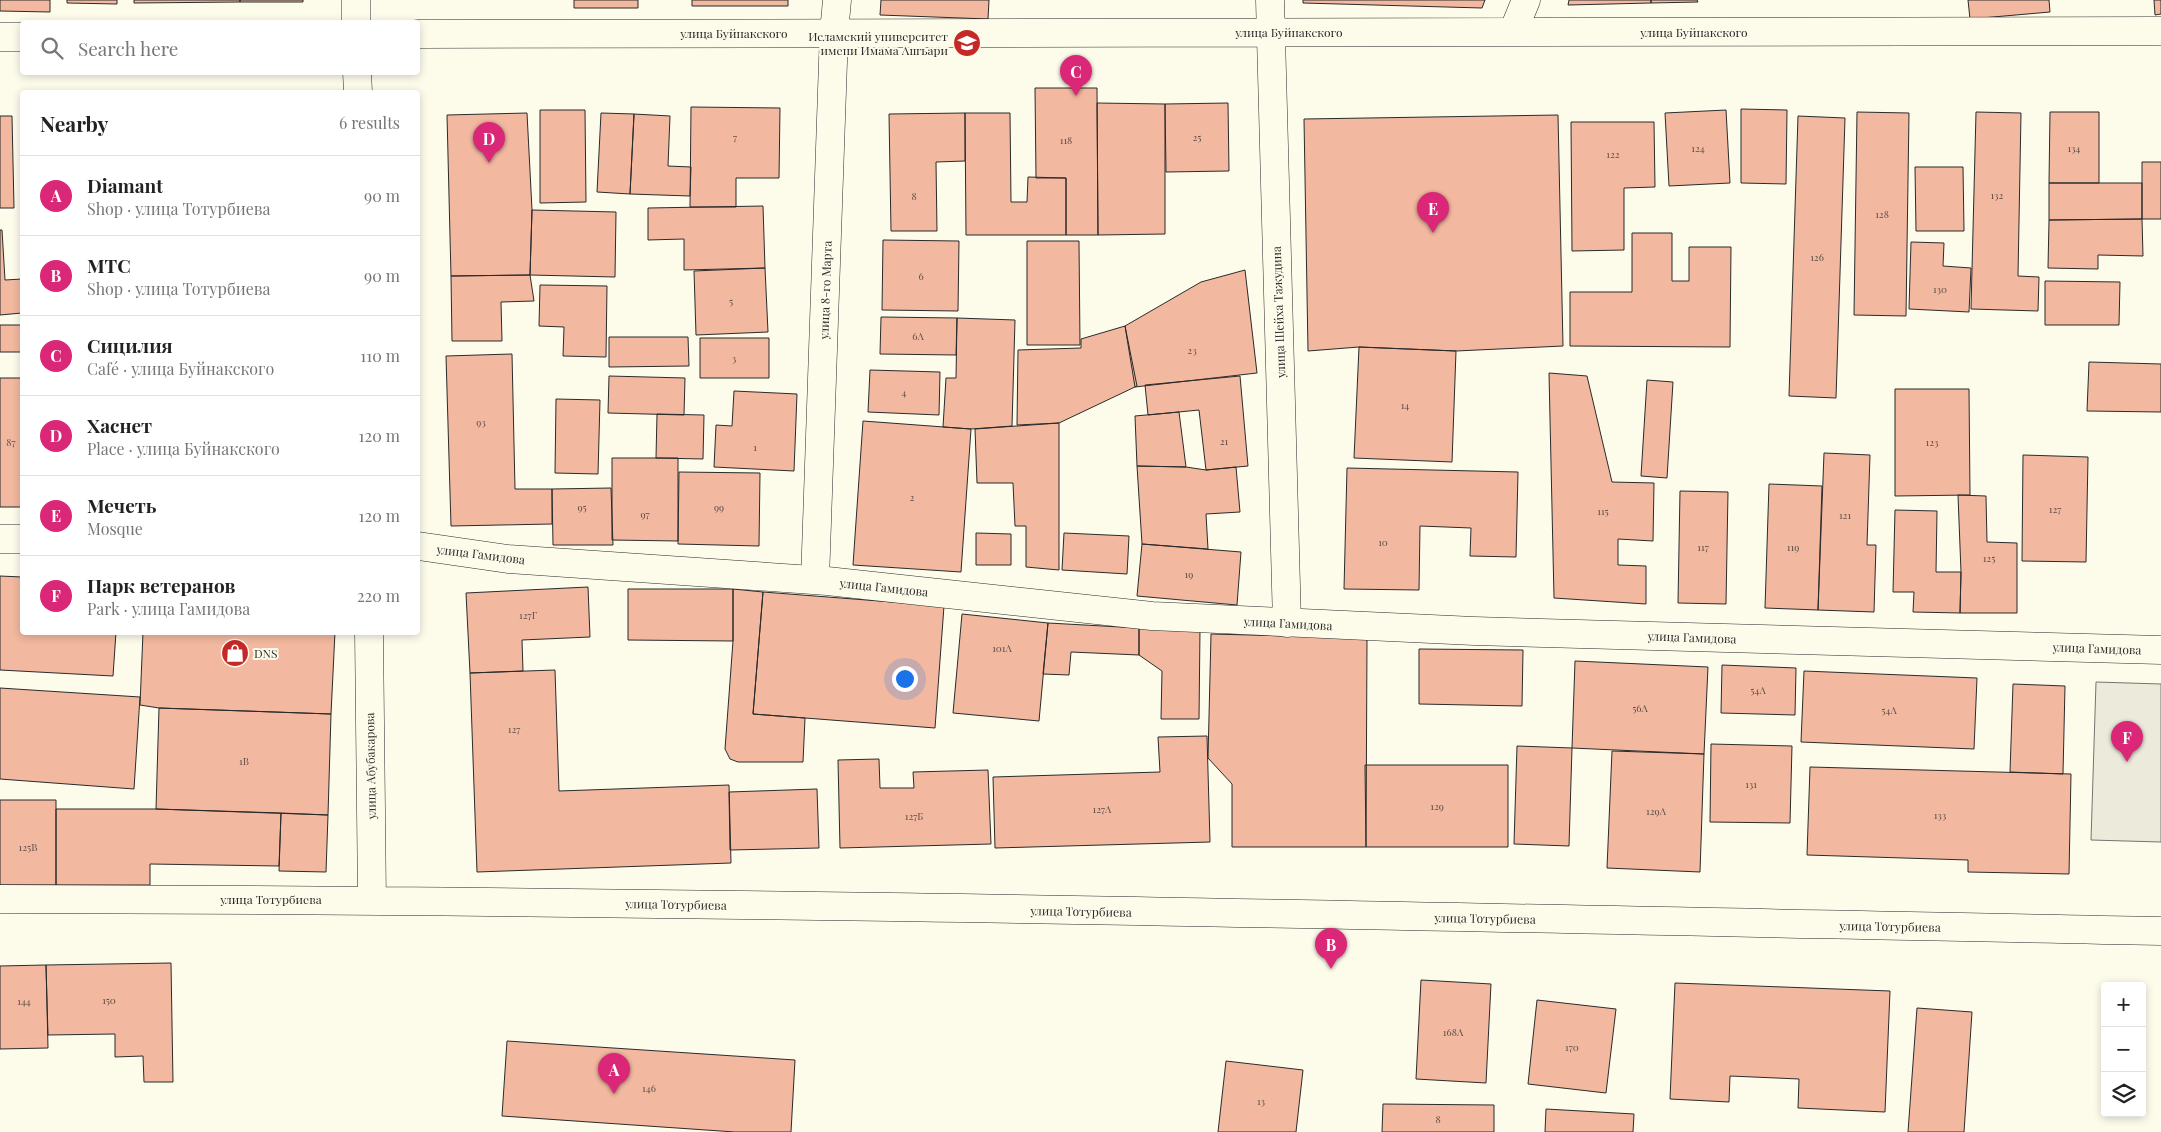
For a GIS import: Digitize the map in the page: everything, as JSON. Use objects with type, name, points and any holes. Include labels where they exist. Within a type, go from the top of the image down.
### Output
[{"type":"street","points":[[356,0],[356,20]]},
{"type":"street","name":"улица 8-го Марта","points":[[815,580],[834,33],[837,0]]},
{"type":"street","name":"улица Шейха Тажудина","points":[[1270,0],[1287,624]]},
{"type":"street","points":[[1513,32],[1526,0]]},
{"type":"street","name":"улица Буйнакского","points":[[420,34],[2161,31]]},
{"type":"street","points":[[0,37],[20,37]]},
{"type":"street","points":[[357,75],[358,90]]},
{"type":"street","points":[[0,539],[20,539]]},
{"type":"street","name":"улица Гамидова","points":[[420,546],[508,559],[815,580],[1152,616],[1484,632],[2161,650]]},
{"type":"street","name":"улица Абубакарова","points":[[369,635],[372,900]]},
{"type":"street","name":"улица Тотурбиева","points":[[0,900],[372,900],[895,907],[2161,931]]},
{"type":"shaded area","points":[[2096,682],[2161,684],[2161,842],[2091,840]]},
{"type":"building","points":[[0,0],[50,0],[50,12],[0,11]]},
{"type":"building","points":[[67,0],[117,0],[117,4],[67,3]]},
{"type":"building","points":[[134,0],[240,0],[240,2],[134,3]]},
{"type":"building","points":[[240,0],[303,0],[303,2],[240,2]]},
{"type":"building","points":[[574,0],[638,0],[638,8],[574,8]]},
{"type":"building","points":[[692,0],[788,0],[788,6],[692,6]]},
{"type":"building","points":[[881,0],[989,0],[988,19],[880,15]]},
{"type":"building","points":[[1303,0],[1485,0],[1482,8],[1303,3]]},
{"type":"building","points":[[1569,0],[1651,0],[1651,3],[1568,5]]},
{"type":"building","points":[[1651,0],[1697,0],[1698,2],[1651,3]]},
{"type":"building","points":[[1968,0],[2049,0],[2050,12],[1970,19]]},
{"type":"building","points":[[2154,0],[2161,0],[2161,14],[2155,15]]},
{"type":"building","points":[[1035,88],[1097,88],[1098,235],[1066,235],[1066,178],[1036,178]]},
{"type":"building","points":[[1097,103],[1165,104],[1165,234],[1098,235]]},
{"type":"building","points":[[1228,103],[1229,171],[1166,172],[1165,104]]},
{"type":"building","points":[[691,107],[780,108],[779,178],[736,178],[736,207],[690,207]]},
{"type":"building","points":[[1741,109],[1787,110],[1786,184],[1741,183]]},
{"type":"building","points":[[540,110],[585,110],[586,202],[540,203]]},
{"type":"building","points":[[1726,110],[1730,183],[1669,186],[1665,113]]},
{"type":"building","points":[[1857,112],[1909,113],[1906,316],[1854,315]]},
{"type":"building","points":[[1976,112],[2021,113],[2018,276],[2039,277],[2038,311],[1971,309]]},
{"type":"building","points":[[2050,112],[2099,112],[2099,183],[2049,183]]},
{"type":"building","points":[[527,113],[532,210],[530,275],[451,276],[447,115]]},
{"type":"building","points":[[601,113],[634,114],[630,194],[597,192]]},
{"type":"building","points":[[965,113],[1010,113],[1011,202],[1027,202],[1028,177],[1066,178],[1066,235],[966,235]]},
{"type":"building","points":[[965,113],[965,161],[936,162],[937,231],[891,231],[889,114]]},
{"type":"building","points":[[634,114],[670,116],[668,166],[691,167],[690,196],[630,194]]},
{"type":"building","points":[[1558,115],[1563,346],[1456,351],[1359,347],[1308,351],[1304,119]]},
{"type":"building","points":[[0,116],[12,116],[14,208],[0,208]]},
{"type":"building","points":[[1798,116],[1845,118],[1836,398],[1789,396]]},
{"type":"building","points":[[1571,122],[1654,122],[1655,187],[1624,188],[1624,250],[1572,251]]},
{"type":"building","points":[[2142,162],[2161,162],[2161,219],[2142,219]]},
{"type":"building","points":[[1915,167],[1963,167],[1964,231],[1916,231]]},
{"type":"building","points":[[2049,183],[2142,183],[2142,219],[2049,220]]},
{"type":"building","points":[[763,206],[765,268],[684,270],[684,239],[648,240],[648,208]]},
{"type":"building","points":[[532,210],[616,212],[615,277],[530,275]]},
{"type":"building","points":[[2142,219],[2143,256],[2098,255],[2098,269],[2048,268],[2049,220]]},
{"type":"building","points":[[0,230],[2,230],[5,280],[20,279],[20,313],[0,315]]},
{"type":"building","points":[[1632,233],[1672,233],[1672,281],[1689,281],[1689,247],[1731,247],[1730,347],[1570,346],[1570,292],[1632,292]]},
{"type":"building","points":[[883,240],[959,241],[958,311],[882,310]]},
{"type":"building","points":[[1027,241],[1079,241],[1080,345],[1027,345]]},
{"type":"building","points":[[1911,242],[1944,243],[1943,266],[1971,268],[1969,312],[1909,309]]},
{"type":"building","points":[[765,268],[768,332],[696,335],[694,271]]},
{"type":"building","points":[[1245,270],[1257,373],[1135,387],[1125,326],[1201,282]]},
{"type":"building","points":[[530,275],[534,301],[501,302],[502,341],[452,341],[451,276]]},
{"type":"building","points":[[2045,281],[2120,282],[2119,325],[2045,325]]},
{"type":"building","points":[[540,285],[607,286],[606,357],[563,356],[564,327],[539,326]]},
{"type":"building","points":[[881,317],[957,318],[956,355],[880,354]]},
{"type":"building","points":[[957,318],[1015,320],[1012,426],[971,429],[943,427],[946,378],[956,378]]},
{"type":"building","points":[[0,325],[20,325],[20,352],[0,352]]},
{"type":"building","points":[[1125,326],[1137,386],[1059,423],[1017,425],[1018,350],[1081,348],[1081,339]]},
{"type":"building","points":[[609,337],[688,337],[689,366],[609,367]]},
{"type":"building","points":[[700,338],[769,338],[769,378],[700,378]]},
{"type":"building","points":[[1359,347],[1456,351],[1452,462],[1354,458]]},
{"type":"building","points":[[512,354],[515,489],[552,489],[552,524],[451,526],[446,356]]},
{"type":"building","points":[[2089,362],[2161,364],[2161,412],[2087,411]]},
{"type":"building","points":[[870,370],[940,372],[939,415],[868,412]]},
{"type":"building","points":[[1549,373],[1587,376],[1612,482],[1654,483],[1653,541],[1618,539],[1618,565],[1646,566],[1646,604],[1554,598]]},
{"type":"building","points":[[609,376],[685,378],[684,415],[608,413]]},
{"type":"building","points":[[1240,376],[1248,466],[1206,470],[1199,410],[1148,415],[1145,385]]},
{"type":"building","points":[[0,378],[20,378],[20,507],[0,507]]},
{"type":"building","points":[[1647,380],[1673,382],[1667,478],[1641,476]]},
{"type":"building","points":[[1895,389],[1969,389],[1970,495],[1895,496]]},
{"type":"building","points":[[734,391],[797,394],[794,471],[714,467],[716,425],[732,426]]},
{"type":"building","points":[[556,399],[600,400],[598,474],[555,473]]},
{"type":"building","points":[[1179,412],[1186,467],[1137,466],[1135,416]]},
{"type":"building","points":[[657,414],[704,415],[703,459],[656,458]]},
{"type":"building","points":[[863,421],[971,429],[961,572],[853,565]]},
{"type":"building","points":[[1059,423],[1059,570],[1026,567],[1026,526],[1015,526],[1013,483],[977,483],[975,429]]},
{"type":"building","points":[[1824,453],[1870,455],[1867,545],[1876,545],[1874,612],[1818,610]]},
{"type":"building","points":[[2023,455],[2088,457],[2086,562],[2022,561]]},
{"type":"building","points":[[612,458],[678,458],[678,541],[612,540]]},
{"type":"building","points":[[1137,466],[1186,467],[1206,470],[1236,467],[1240,512],[1206,514],[1208,549],[1142,544]]},
{"type":"building","points":[[1347,468],[1518,472],[1516,557],[1470,556],[1471,528],[1420,526],[1419,590],[1344,589]]},
{"type":"building","points":[[679,472],[760,473],[759,546],[678,544]]},
{"type":"building","points":[[1769,484],[1822,486],[1818,610],[1765,608]]},
{"type":"building","points":[[611,488],[613,545],[553,545],[552,489]]},
{"type":"building","points":[[1680,491],[1728,492],[1726,604],[1678,603]]},
{"type":"building","points":[[1958,495],[1986,496],[1987,542],[2017,543],[2017,613],[1960,613],[1961,572]]},
{"type":"building","points":[[1895,510],[1937,511],[1936,572],[1961,572],[1960,613],[1913,612],[1914,592],[1893,592]]},
{"type":"building","points":[[976,533],[1011,534],[1011,565],[976,565]]},
{"type":"building","points":[[1064,533],[1129,536],[1127,574],[1062,570]]},
{"type":"building","points":[[1142,544],[1241,552],[1237,605],[1137,596]]},
{"type":"building","points":[[0,576],[20,577],[20,635],[116,635],[113,676],[0,670]]},
{"type":"building","points":[[588,587],[590,637],[522,640],[523,671],[470,673],[466,593]]},
{"type":"building","points":[[628,589],[733,589],[733,641],[628,640]]},
{"type":"building","points":[[733,589],[763,592],[753,714],[805,718],[803,762],[738,762],[730,759],[725,749],[733,641]]},
{"type":"building","points":[[763,592],[944,606],[935,728],[753,714]]},
{"type":"building","points":[[962,614],[1048,623],[1039,721],[953,713]]},
{"type":"building","points":[[1048,623],[1139,628],[1139,655],[1071,652],[1069,675],[1043,674]]},
{"type":"building","points":[[1139,628],[1200,629],[1199,719],[1161,719],[1162,671],[1139,655]]},
{"type":"building","points":[[1211,634],[1367,638],[1366,847],[1232,847],[1232,784],[1208,758]]},
{"type":"building","points":[[143,635],[335,635],[331,714],[159,708],[140,705]]},
{"type":"building","points":[[1419,649],[1523,650],[1522,706],[1419,704]]},
{"type":"building","points":[[1575,661],[1708,667],[1704,754],[1572,748]]},
{"type":"building","points":[[1722,665],[1796,668],[1795,715],[1721,713]]},
{"type":"building","points":[[555,670],[559,791],[729,785],[731,863],[477,872],[470,673]]},
{"type":"building","points":[[1804,671],[1977,678],[1974,749],[1801,742]]},
{"type":"building","points":[[2013,684],[2065,686],[2063,774],[2010,772]]},
{"type":"building","points":[[0,688],[140,697],[134,789],[0,779]]},
{"type":"building","points":[[159,708],[331,714],[328,815],[156,809]]},
{"type":"building","points":[[1207,736],[1210,842],[995,848],[993,777],[1160,772],[1158,737]]},
{"type":"building","points":[[1711,744],[1792,746],[1790,823],[1710,822]]},
{"type":"building","points":[[1517,746],[1572,748],[1569,846],[1514,844]]},
{"type":"building","points":[[1612,751],[1704,754],[1700,872],[1607,868]]},
{"type":"building","points":[[879,759],[880,788],[914,788],[913,772],[988,770],[991,844],[840,848],[838,760]]},
{"type":"building","points":[[1365,765],[1508,765],[1508,847],[1366,847]]},
{"type":"building","points":[[1810,767],[2071,774],[2069,874],[1968,872],[1968,860],[1807,855]]},
{"type":"building","points":[[817,789],[819,848],[730,850],[729,792]]},
{"type":"building","points":[[0,800],[56,800],[56,885],[0,885]]},
{"type":"building","points":[[56,809],[156,809],[281,813],[279,866],[150,864],[150,885],[56,885]]},
{"type":"building","points":[[281,813],[328,815],[326,872],[279,871]]},
{"type":"building","points":[[171,963],[173,1082],[144,1082],[143,1056],[115,1057],[115,1034],[48,1035],[46,965]]},
{"type":"building","points":[[46,965],[48,1048],[0,1049],[0,966]]},
{"type":"building","points":[[1421,980],[1491,984],[1486,1083],[1416,1079]]},
{"type":"building","points":[[1675,983],[1890,991],[1885,1112],[1798,1108],[1799,1079],[1730,1076],[1729,1102],[1670,1099]]},
{"type":"building","points":[[1537,1000],[1616,1009],[1606,1093],[1528,1084]]},
{"type":"building","points":[[1917,1008],[1972,1012],[1964,1132],[1908,1132]]},
{"type":"building","points":[[507,1041],[795,1060],[791,1132],[735,1132],[502,1116]]},
{"type":"building","points":[[1226,1061],[1303,1070],[1296,1132],[1218,1132]]},
{"type":"building","points":[[1383,1104],[1494,1105],[1494,1132],[1382,1132]]},
{"type":"building","points":[[1546,1109],[1634,1114],[1633,1132],[1545,1132]]},
{"type":"place","name":"Исламский университет имени Имама Ашъари","points":[[967,43]]},
{"type":"place","name":"Сицилия","points":[[1076,96]]},
{"type":"place","name":"Хаснет","points":[[489,163]]},
{"type":"place","name":"Мечеть","points":[[1433,233]]},
{"type":"place","name":"DNS","points":[[235,653]]},
{"type":"place","name":"Парк ветеранов","points":[[2127,762]]},
{"type":"place","name":"МТС","points":[[1331,969]]},
{"type":"place","name":"Diamant","points":[[614,1094]]}]
